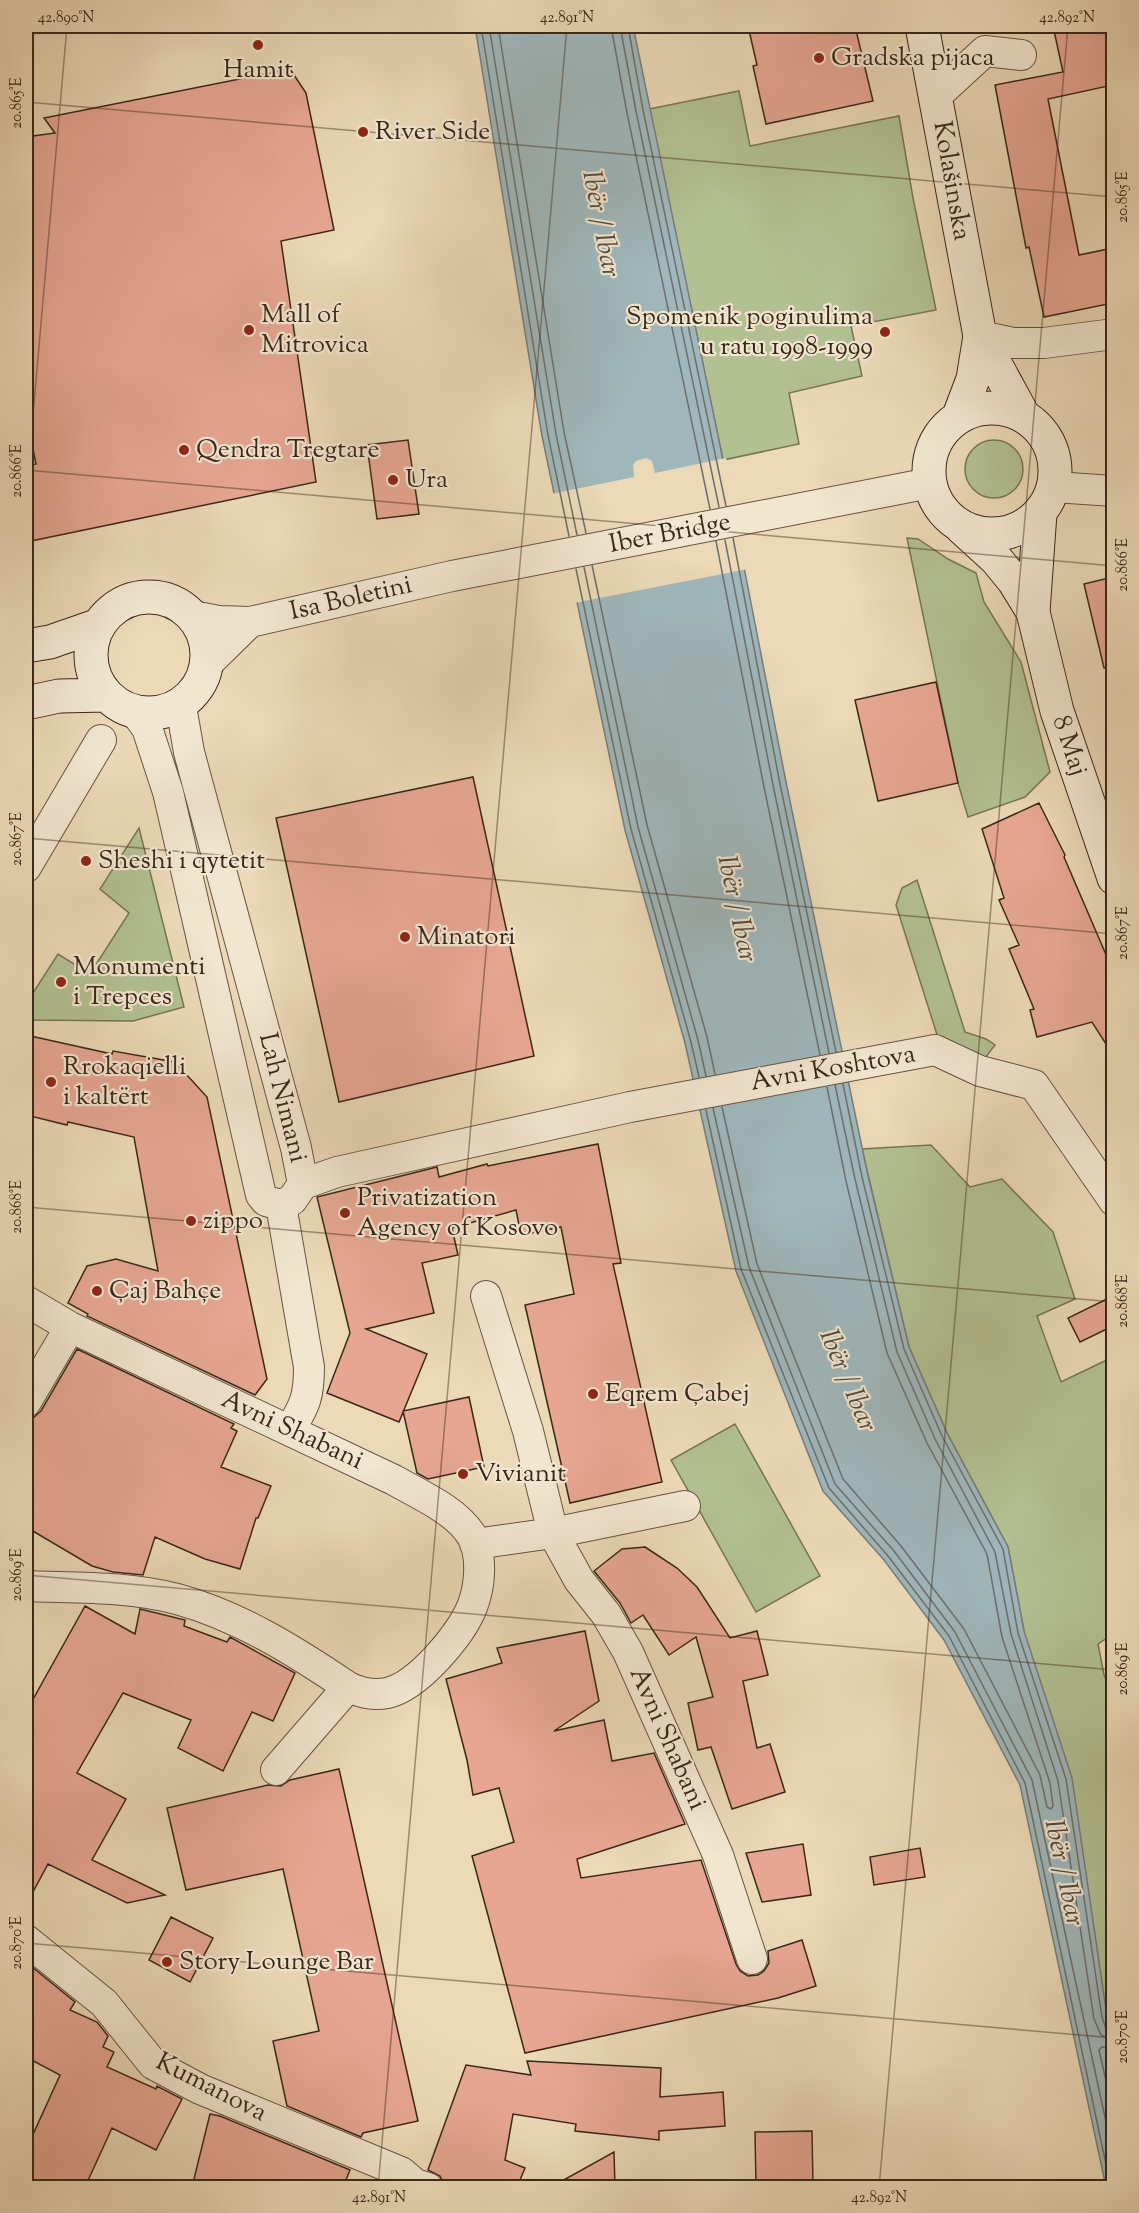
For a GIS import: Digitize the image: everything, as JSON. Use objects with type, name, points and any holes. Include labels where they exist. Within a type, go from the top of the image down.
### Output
[{"type":"main road","name":"Kolašinska","points":[[922,26],[980,336],[1023,415]]},
{"type":"main road","name":"Kolašinska","points":[[958,417],[973,379],[980,336]]},
{"type":"main road","points":[[990,407],[1007,409],[1023,415],[1047,438],[1053,453],[1056,470],[1047,500],[1023,527],[1002,534],[980,534],[960,526],[940,508],[930,483],[928,468],[931,453],[938,439],[947,426],[958,417],[974,410],[990,407]]},
{"type":"main road","name":"8 Maj","points":[[1033,612],[1047,500]]},
{"type":"main road","name":"8 Maj","points":[[960,526],[996,559],[1014,581],[1033,612],[1057,711],[1113,878]]},
{"type":"main road","points":[[26,646],[50,642],[99,625],[118,606],[143,597],[157,597],[170,601],[192,616],[201,631],[206,647],[206,665],[199,686],[183,702],[141,720],[107,695],[99,685],[91,662],[91,649],[99,625]]},
{"type":"main road","points":[[26,703],[59,696],[107,695]]},
{"type":"street","points":[[936,96],[984,51],[1021,55]]},
{"type":"street","points":[[980,336],[1012,343],[1044,343],[1113,334]]},
{"type":"street","name":"Iber Bridge","points":[[452,576],[930,483]]},
{"type":"street","points":[[1047,500],[1113,491]]},
{"type":"street","name":"Isa Boletini","points":[[192,616],[219,621],[250,622],[452,576]]},
{"type":"street","points":[[206,665],[250,622]]},
{"type":"street","name":"Lah Nimani","points":[[141,720],[168,792],[261,1195],[266,1201],[281,1205],[292,1200],[299,1193],[303,1184],[296,1148],[189,752],[182,712],[183,702]]},
{"type":"street","points":[[26,867],[101,740]]},
{"type":"street","name":"Avni Koshtova","points":[[303,1184],[337,1172],[630,1107],[935,1050],[980,1071],[1034,1085],[1113,1201]]},
{"type":"street","points":[[281,1205],[309,1367],[309,1390],[304,1408],[290,1430]]},
{"type":"street","name":"Avni Shabani","points":[[486,1296],[528,1431],[553,1533],[579,1580],[606,1614],[628,1652],[718,1855],[752,1959]]},
{"type":"street","name":"Avni Shabani","points":[[26,1301],[70,1327],[394,1480],[441,1507],[467,1530],[475,1544]]},
{"type":"street","points":[[26,1402],[70,1327]]},
{"type":"street","points":[[26,1586],[117,1589],[176,1599],[221,1614],[257,1631],[348,1687],[361,1694],[375,1695],[390,1693],[405,1686],[442,1653],[472,1608],[478,1586],[479,1567],[475,1544],[553,1533],[684,1506]]},
{"type":"street","points":[[276,1770],[348,1687]]},
{"type":"street","name":"Kumanova","points":[[26,1940],[104,2003],[153,2064],[200,2089],[401,2172],[415,2184],[428,2187]]},
{"type":"green space","points":[[739,91],[750,146],[899,116],[936,310],[851,326],[862,376],[789,393],[799,444],[723,460],[649,109]]},
{"type":"green space","points":[[988,440],[1000,440],[1015,448],[1023,463],[1023,475],[1015,490],[1000,498],[988,498],[973,490],[965,475],[965,463],[973,448]]},
{"type":"green space","points":[[907,538],[918,539],[948,559],[976,573],[984,602],[1021,662],[1050,772],[1025,797],[968,817],[958,783]]},
{"type":"green space","points":[[139,828],[184,1007],[133,1021],[26,1020],[26,1004],[58,954],[90,974],[129,913],[100,889]]},
{"type":"green space","points":[[917,880],[965,1032],[986,1039],[995,1045],[982,1062],[939,1041],[896,905],[902,888]]},
{"type":"green space","points":[[931,1145],[970,1187],[1002,1179],[1053,1232],[1075,1299],[1037,1316],[1061,1382],[1113,1357],[1113,1634],[1098,1644],[1104,1675],[1114,1699],[1113,2034],[1107,2016],[1008,1547],[947,1433],[909,1347],[862,1149]]},
{"type":"green space","points":[[735,1424],[820,1576],[756,1612],[671,1460]]},
{"type":"water","name":"Ibër / Ibar","points":[[475,26],[633,26],[868,1176],[909,1347],[947,1433],[1008,1547],[1024,1631],[1072,1778],[1107,2016],[1113,2034],[1113,2187],[1106,2187],[1020,1785],[944,1640],[884,1560],[823,1491],[736,1271],[685,1043],[625,830],[542,436]]},
{"type":"pier","points":[[646,458],[652,461],[655,473],[726,458],[748,569],[574,603],[551,494],[634,477],[633,465],[636,461]]},
{"type":"building","points":[[748,26],[855,26],[873,101],[766,124],[753,66],[757,65]]},
{"type":"building","points":[[1053,26],[1110,26],[1113,42],[1113,85],[1048,99],[1079,255],[1113,248],[1113,303],[1044,317],[1029,247],[1026,248],[995,85],[1063,72]]},
{"type":"building","points":[[290,69],[306,93],[334,230],[281,241],[316,482],[26,542],[26,466],[36,464],[26,415],[26,137],[55,133],[44,118]]},
{"type":"building","name":"Ura","points":[[408,440],[419,514],[377,519],[367,445]]},
{"type":"building","points":[[1113,577],[1113,667],[1104,668],[1084,584]]},
{"type":"building","points":[[936,682],[958,783],[878,801],[855,700]]},
{"type":"building","name":"Minatori","points":[[473,777],[534,1056],[339,1102],[276,818]]},
{"type":"building","points":[[1039,803],[1065,855],[1113,971],[1113,1055],[1092,1022],[1037,1037],[1030,1010],[1034,1009],[1009,949],[1019,945],[999,900],[1004,898],[982,829]]},
{"type":"building","name":"zippo","points":[[26,1035],[112,1054],[113,1051],[175,1062],[207,1097],[267,1379],[255,1395],[87,1316],[88,1314],[68,1303],[87,1266],[116,1259],[158,1271],[134,1137],[26,1115]]},
{"type":"building","points":[[598,1144],[621,1263],[613,1264],[662,1482],[570,1503],[525,1305],[574,1294],[561,1227],[521,1235],[516,1210],[452,1228],[458,1255],[422,1263],[434,1313],[366,1329],[427,1354],[399,1422],[327,1393],[350,1333],[317,1197],[437,1167],[439,1177],[487,1164],[488,1166]]},
{"type":"building","points":[[1113,1296],[1113,1326],[1080,1342],[1068,1318]]},
{"type":"building","points":[[77,1349],[234,1424],[231,1428],[237,1431],[221,1467],[271,1486],[258,1518],[256,1518],[240,1569],[205,1559],[155,1537],[143,1575],[113,1572],[92,1566],[26,1527],[26,1419],[34,1417],[41,1411]]},
{"type":"building","points":[[469,1397],[484,1467],[428,1479],[417,1473],[403,1411]]},
{"type":"building","points":[[645,1547],[677,1568],[697,1587],[730,1638],[757,1631],[768,1675],[743,1681],[757,1748],[770,1744],[785,1792],[732,1809],[711,1747],[698,1750],[688,1703],[713,1697],[696,1637],[669,1655],[643,1615],[631,1623],[620,1603],[594,1571],[622,1549]]},
{"type":"building","points":[[85,1606],[135,1634],[140,1609],[185,1620],[184,1626],[227,1642],[230,1637],[295,1673],[273,1721],[252,1712],[223,1771],[178,1748],[191,1720],[123,1693],[77,1773],[126,1799],[92,1860],[165,1895],[127,1903],[48,1864],[26,1905],[26,1712]]},
{"type":"building","points":[[585,1631],[599,1701],[554,1731],[604,1720],[612,1761],[654,1753],[685,1824],[577,1859],[581,1878],[701,1860],[740,1971],[748,1976],[758,1975],[769,1963],[768,1951],[802,1940],[816,1986],[778,1998],[525,2053],[472,1856],[514,1842],[499,1788],[473,1795],[467,1760],[446,1679],[502,1663],[497,1648]]},
{"type":"building","points":[[339,1769],[418,2121],[363,2133],[361,2137],[287,2106],[273,2041],[319,2031],[283,1869],[186,1890],[167,1808],[268,1785],[281,1786],[290,1780]]},
{"type":"building","points":[[803,1844],[811,1895],[762,1902],[746,1853]]},
{"type":"building","points":[[920,1848],[925,1877],[874,1885],[870,1857]]},
{"type":"building","points":[[171,1917],[213,1938],[190,1982],[149,1960]]},
{"type":"building","points":[[26,1962],[75,2002],[70,2010],[97,2022],[108,2036],[103,2047],[114,2052],[107,2067],[156,2089],[157,2086],[182,2099],[156,2150],[112,2128],[85,2187],[26,2187],[26,2150],[60,2075],[26,2057]]},
{"type":"building","points":[[527,2061],[661,2068],[660,2097],[723,2092],[725,2126],[659,2131],[659,2140],[575,2131],[576,2124],[513,2114],[505,2160],[525,2168],[517,2187],[445,2186],[440,2176],[428,2170],[466,2065],[531,2075]]},
{"type":"building","points":[[210,2114],[220,2116],[350,2170],[343,2187],[192,2187]]},
{"type":"building","points":[[812,2131],[813,2187],[756,2187],[755,2132]]},
{"type":"building","points":[[614,2152],[615,2187],[551,2187]]},
{"type":"place","name":"Hamit","points":[[258,45]]},
{"type":"place","name":"Gradska pijaca","points":[[819,58]]},
{"type":"place","name":"River Side","points":[[363,132]]},
{"type":"place","name":"Mall of Mitrovica","points":[[249,330]]},
{"type":"place","name":"Spomenik poginulima u ratu 1998-1999","points":[[885,332]]},
{"type":"place","name":"Qendra Tregtare","points":[[184,450]]},
{"type":"place","name":"Ura","points":[[393,480]]},
{"type":"place","name":"Sheshi i qytetit","points":[[86,861]]},
{"type":"place","name":"Minatori","points":[[405,937]]},
{"type":"place","name":"Monumenti i Trepces","points":[[61,982]]},
{"type":"place","name":"Rrokaqielli i kaltërt","points":[[51,1082]]},
{"type":"place","name":"Privatization Agency of Kosovo","points":[[345,1213]]},
{"type":"place","name":"zippo","points":[[191,1221]]},
{"type":"place","name":"Çaj Bahçe","points":[[97,1291]]},
{"type":"place","name":"Eqrem Çabej","points":[[593,1394]]},
{"type":"place","name":"Vivianit","points":[[463,1474]]},
{"type":"place","name":"Story Lounge Bar","points":[[167,1962]]}]
